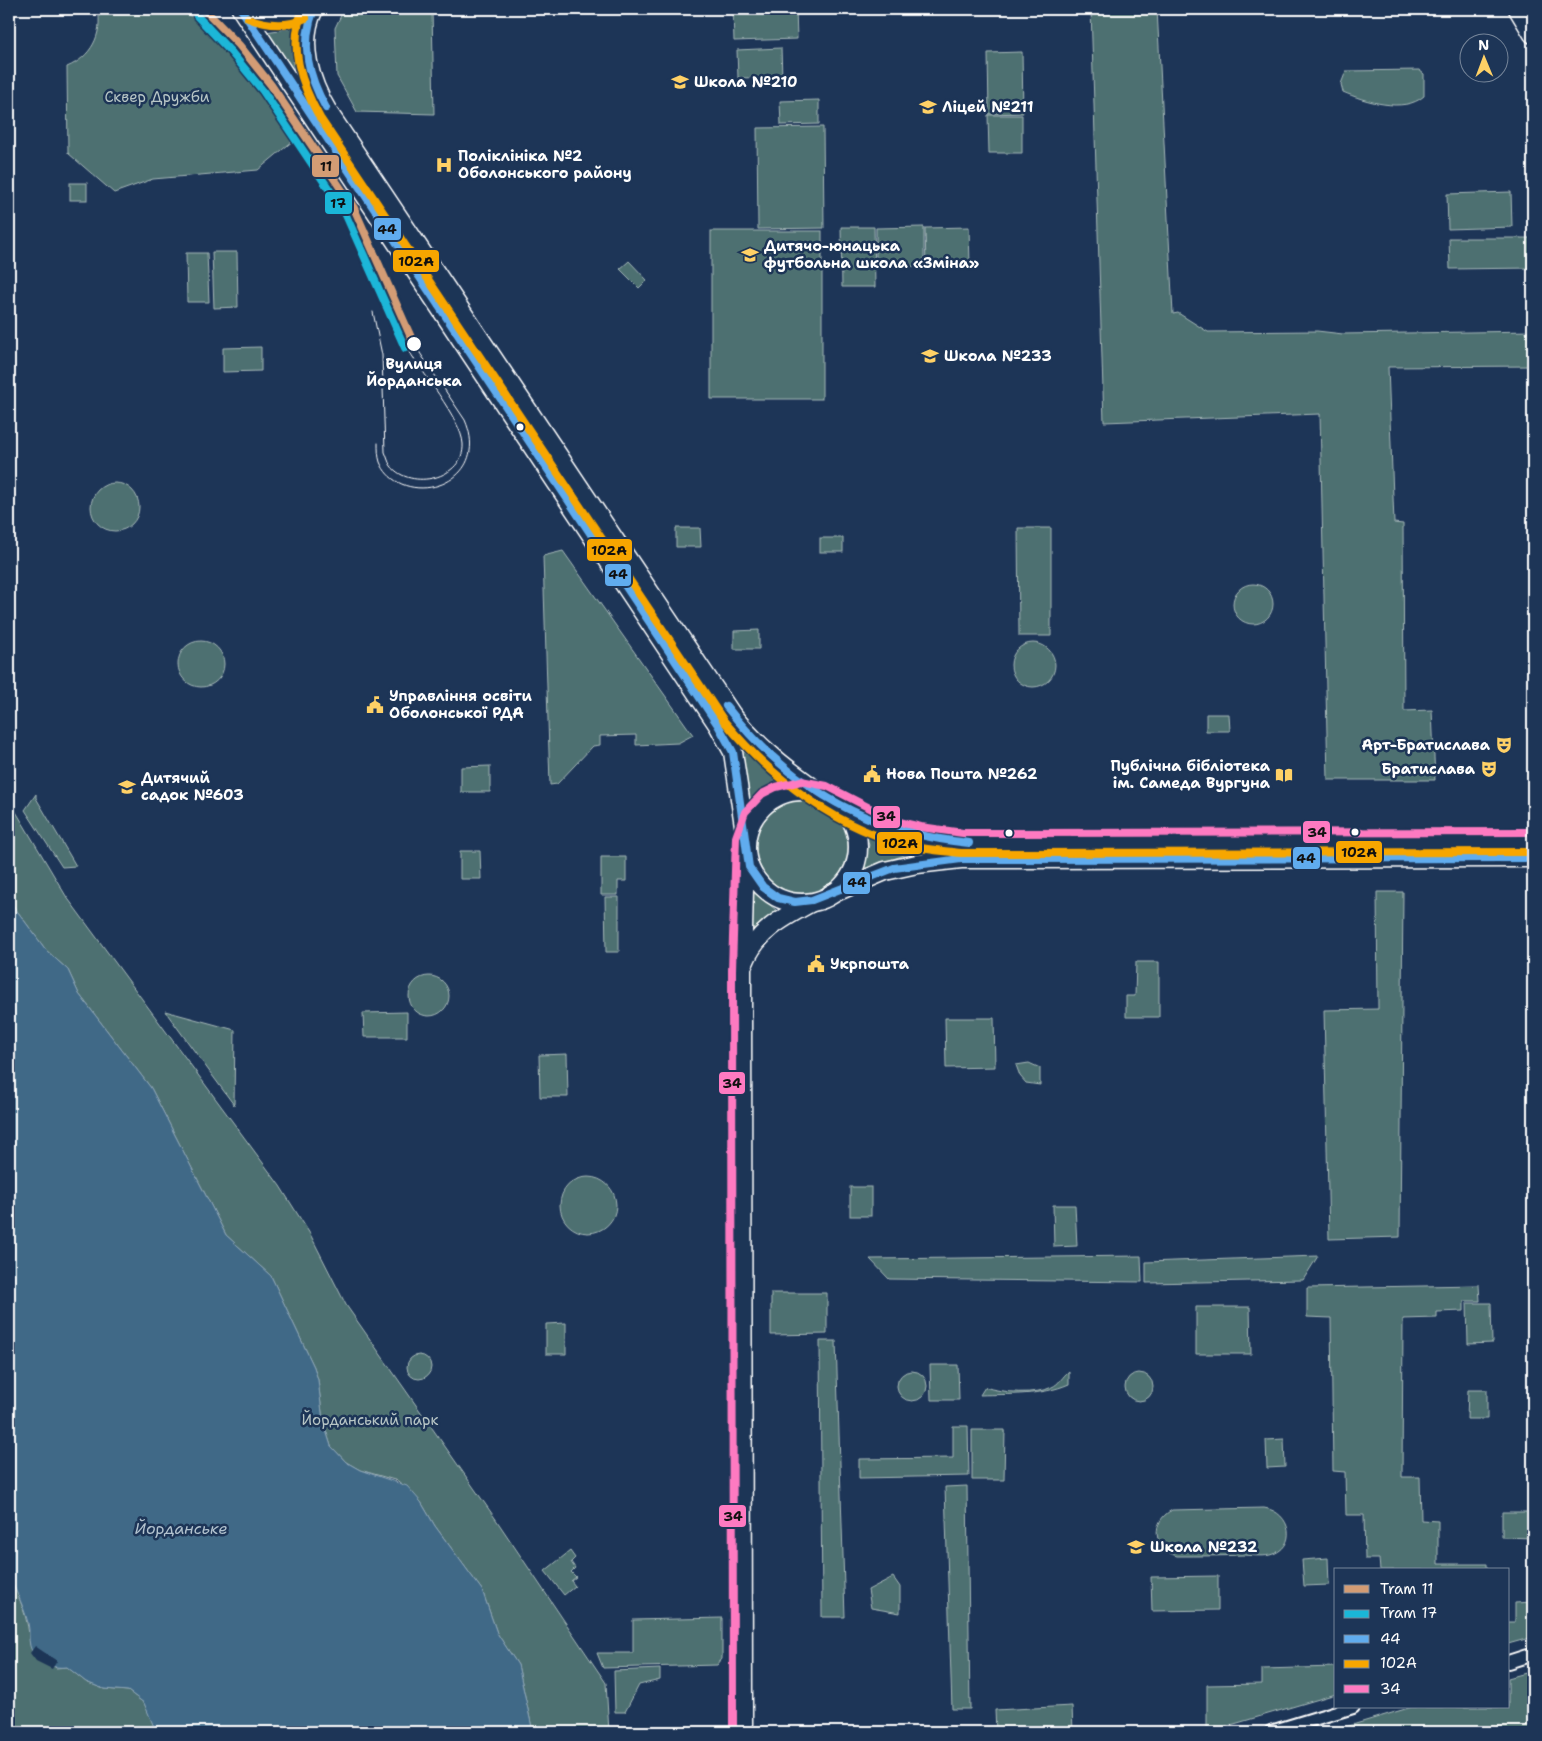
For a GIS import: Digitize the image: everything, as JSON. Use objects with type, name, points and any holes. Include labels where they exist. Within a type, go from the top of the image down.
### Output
[{"type":"main road","points":[[241,9],[721,730],[733,752],[746,844],[754,876],[767,890],[784,900],[812,902]]},
{"type":"main road","points":[[252,9],[261,13],[279,15],[302,9]]},
{"type":"main road","points":[[314,9],[308,28],[306,46],[309,69],[316,93],[328,112],[732,715],[752,739],[769,755],[839,806],[892,830],[919,837],[962,843],[1533,842]]},
{"type":"main road","points":[[1518,9],[1533,34]]},
{"type":"main road","points":[[743,1732],[742,970],[746,844],[754,817],[774,798],[790,792],[801,791],[823,795]]},
{"type":"main road","points":[[831,894],[849,876],[857,852],[854,826],[839,806]]},
{"type":"main road","points":[[742,970],[750,948],[767,929],[812,902],[885,871],[961,859],[1533,858]]},
{"type":"street","points":[[1510,1661],[1533,1654]]},
{"type":"street","points":[[1271,1732],[1350,1708]]},
{"type":"green space","name":"Сквер Дружби","points":[[98,9],[183,9],[214,39],[256,88],[294,140],[258,170],[153,179],[114,193],[68,153],[67,67],[83,57],[93,44],[99,28]]},
{"type":"green space","points":[[344,9],[432,9],[434,114],[357,112],[337,76],[335,28]]},
{"type":"green space","points":[[796,9],[797,39],[734,41],[733,10]]},
{"type":"green space","points":[[1091,9],[1157,9],[1173,314],[1178,313],[1208,332],[1317,331],[1343,334],[1533,331],[1533,366],[1388,367],[1394,523],[1403,524],[1404,711],[1432,710],[1435,780],[1328,780],[1320,414],[1104,422]]},
{"type":"green space","points":[[294,28],[292,53],[294,76],[265,32]]},
{"type":"green space","points":[[781,48],[782,77],[738,78],[737,50]]},
{"type":"green space","points":[[1022,52],[1023,113],[989,114],[988,53]]},
{"type":"green space","points":[[1419,70],[1424,74],[1424,96],[1406,104],[1384,104],[1362,99],[1343,92],[1341,84],[1346,71]]},
{"type":"green space","points":[[819,100],[819,124],[781,125],[780,101]]},
{"type":"green space","points":[[988,115],[1022,115],[1022,153],[989,153]]},
{"type":"green space","points":[[823,127],[824,228],[758,229],[757,128]]},
{"type":"green space","points":[[70,183],[87,183],[87,200],[70,200]]},
{"type":"green space","points":[[1511,192],[1512,227],[1448,229],[1447,194]]},
{"type":"green space","points":[[841,227],[874,227],[875,287],[842,287]]},
{"type":"green space","points":[[924,227],[924,266],[876,267],[876,228]]},
{"type":"green space","points":[[969,227],[970,266],[926,266],[925,228]]},
{"type":"green space","points":[[711,231],[822,231],[822,399],[711,399]]},
{"type":"green space","points":[[1449,238],[1533,238],[1533,268],[1450,269]]},
{"type":"green space","points":[[212,252],[237,252],[238,307],[214,308]]},
{"type":"green space","points":[[186,253],[207,253],[209,302],[187,302]]},
{"type":"green space","points":[[629,261],[647,280],[639,288],[620,269]]},
{"type":"green space","points":[[261,347],[261,371],[223,372],[223,348]]},
{"type":"green space","points":[[110,483],[120,483],[129,487],[135,493],[138,498],[138,516],[129,527],[120,531],[110,531],[101,527],[95,521],[91,512],[91,502],[95,493],[101,487]]},
{"type":"green space","points":[[676,528],[700,528],[701,547],[676,547]]},
{"type":"green space","points":[[1018,528],[1051,528],[1051,636],[1019,636]]},
{"type":"green space","points":[[820,538],[843,538],[843,552],[820,552]]},
{"type":"green space","points":[[563,551],[693,735],[678,743],[636,745],[636,735],[600,736],[600,745],[593,746],[557,784],[550,785],[543,556]]},
{"type":"green space","points":[[1257,584],[1264,587],[1270,593],[1273,604],[1272,612],[1264,621],[1257,624],[1249,624],[1242,621],[1234,612],[1233,600],[1236,593],[1245,585]]},
{"type":"green space","points":[[759,630],[759,649],[734,649],[734,631]]},
{"type":"green space","points":[[196,641],[206,641],[220,651],[224,664],[220,677],[214,683],[206,687],[196,687],[182,677],[178,669],[178,659],[188,645]]},
{"type":"green space","points":[[1037,643],[1049,649],[1054,656],[1054,674],[1049,681],[1042,686],[1029,687],[1021,684],[1014,677],[1011,661],[1014,653],[1021,646]]},
{"type":"green space","points":[[1206,714],[1229,714],[1230,731],[1206,731]]},
{"type":"green space","points":[[737,747],[790,784],[766,792],[748,809],[748,785]]},
{"type":"green space","points":[[490,766],[490,792],[461,792],[461,767]]},
{"type":"green space","points":[[36,794],[36,798],[76,866],[62,867],[25,810]]},
{"type":"green space","name":"Йорданський парк","points":[[9,800],[66,896],[280,1186],[310,1234],[346,1305],[495,1518],[606,1683],[609,1732],[533,1732],[518,1665],[497,1633],[482,1590],[435,1526],[421,1502],[398,1481],[360,1470],[346,1462],[331,1446],[323,1421],[318,1380],[314,1367],[271,1276],[226,1235],[151,1088],[79,994],[68,970],[46,950],[9,900]]},
{"type":"green space","points":[[802,801],[819,805],[834,815],[844,830],[848,847],[844,864],[834,879],[819,889],[802,893],[785,889],[770,879],[760,864],[756,847],[760,830],[770,815],[785,805]]},
{"type":"green space","points":[[862,822],[934,849],[907,854],[862,870],[869,845]]},
{"type":"green space","points":[[460,851],[480,851],[481,879],[460,879]]},
{"type":"green space","points":[[601,857],[626,857],[626,881],[618,881],[618,895],[601,895]]},
{"type":"green space","points":[[749,888],[776,910],[747,944]]},
{"type":"green space","points":[[1377,892],[1403,892],[1400,1237],[1329,1239],[1324,1010],[1378,1009]]},
{"type":"green space","points":[[605,897],[619,897],[619,952],[606,952]]},
{"type":"green space","points":[[1136,962],[1159,962],[1159,1017],[1126,1017],[1126,996],[1135,996]]},
{"type":"green space","points":[[433,976],[440,979],[446,985],[449,996],[448,1004],[440,1013],[433,1016],[425,1016],[418,1013],[410,1004],[409,992],[412,985],[421,977]]},
{"type":"green space","points":[[165,1011],[235,1030],[234,1105]]},
{"type":"green space","points":[[407,1012],[407,1037],[364,1037],[363,1013]]},
{"type":"green space","points":[[945,1018],[994,1018],[995,1067],[946,1068]]},
{"type":"green space","points":[[567,1054],[568,1097],[540,1097],[539,1055]]},
{"type":"green space","points":[[1029,1063],[1040,1068],[1040,1085],[1026,1083],[1020,1076],[1016,1065]]},
{"type":"green space","points":[[582,1177],[594,1177],[604,1181],[612,1189],[616,1205],[612,1221],[604,1229],[594,1233],[582,1233],[572,1229],[564,1221],[560,1211],[560,1199],[564,1189],[572,1181]]},
{"type":"green space","points":[[850,1187],[871,1187],[871,1216],[850,1216]]},
{"type":"green space","points":[[1053,1205],[1075,1205],[1077,1246],[1054,1247]]},
{"type":"green space","points":[[1141,1256],[1142,1282],[889,1279],[870,1259]]},
{"type":"green space","points":[[1318,1256],[1303,1280],[1146,1283],[1146,1262]]},
{"type":"green space","points":[[1479,1285],[1480,1301],[1464,1301],[1464,1311],[1437,1312],[1437,1318],[1403,1319],[1402,1477],[1420,1477],[1421,1520],[1438,1521],[1438,1564],[1487,1564],[1487,1568],[1380,1568],[1379,1559],[1365,1559],[1364,1515],[1346,1515],[1345,1472],[1333,1471],[1331,1318],[1307,1317],[1307,1288]]},
{"type":"green space","points":[[771,1293],[827,1293],[827,1334],[771,1335]]},
{"type":"green space","points":[[1467,1303],[1491,1303],[1492,1343],[1468,1344]]},
{"type":"green space","points":[[1196,1307],[1250,1307],[1251,1354],[1196,1354]]},
{"type":"green space","points":[[566,1323],[566,1354],[546,1354],[546,1324]]},
{"type":"green space","points":[[820,1341],[836,1341],[845,1617],[822,1617]]},
{"type":"green space","points":[[419,1355],[428,1358],[431,1367],[428,1376],[419,1379],[410,1376],[407,1367],[410,1358]]},
{"type":"green space","points":[[930,1365],[958,1365],[959,1400],[931,1400]]},
{"type":"green space","points":[[912,1371],[923,1375],[927,1386],[923,1397],[912,1401],[901,1397],[897,1386],[901,1375]]},
{"type":"green space","points":[[1069,1371],[1069,1384],[1048,1391],[1025,1394],[980,1395],[985,1387],[1000,1391],[1019,1392],[1045,1390],[1057,1384]]},
{"type":"green space","points":[[1139,1373],[1149,1377],[1153,1387],[1149,1397],[1139,1401],[1129,1397],[1125,1387],[1129,1377]]},
{"type":"green space","points":[[1468,1390],[1487,1390],[1487,1419],[1467,1419]]},
{"type":"green space","points":[[953,1426],[968,1426],[969,1476],[859,1478],[859,1459],[953,1458]]},
{"type":"green space","points":[[972,1430],[1005,1430],[1004,1480],[972,1480]]},
{"type":"green space","points":[[1284,1439],[1285,1467],[1267,1468],[1266,1440]]},
{"type":"green space","points":[[967,1486],[970,1709],[952,1709],[945,1487]]},
{"type":"green space","points":[[1264,1508],[1281,1516],[1288,1530],[1288,1538],[1285,1545],[1279,1551],[1270,1555],[1177,1556],[1169,1553],[1159,1542],[1157,1535],[1160,1521],[1172,1510]]},
{"type":"green space","points":[[1502,1512],[1533,1512],[1533,1538],[1502,1537]]},
{"type":"green space","points":[[570,1551],[575,1558],[571,1562],[575,1568],[571,1572],[576,1577],[571,1581],[575,1586],[564,1595],[545,1571]]},
{"type":"green space","points":[[1328,1558],[1329,1585],[1304,1586],[1302,1560]]},
{"type":"green space","points":[[9,1576],[23,1609],[30,1645],[56,1668],[67,1667],[86,1682],[104,1689],[128,1691],[144,1703],[155,1727],[173,1729],[175,1732],[9,1732]]},
{"type":"green space","points":[[1218,1576],[1218,1610],[1152,1611],[1151,1577]]},
{"type":"green space","points":[[893,1577],[900,1587],[900,1613],[871,1608],[868,1590]]},
{"type":"green space","points":[[1533,1602],[1533,1637],[1510,1643],[1510,1622],[1515,1622],[1515,1603]]},
{"type":"green space","points":[[722,1618],[722,1659],[717,1665],[603,1668],[597,1653],[633,1653],[633,1620]]},
{"type":"green space","points":[[1334,1667],[1334,1695],[1207,1732],[1207,1685],[1262,1684],[1262,1669]]},
{"type":"green space","points":[[660,1669],[660,1680],[639,1685],[625,1712],[615,1712],[614,1671]]},
{"type":"green space","points":[[1533,1671],[1533,1732],[1329,1732],[1409,1708],[1510,1708],[1510,1677]]},
{"type":"green space","points":[[1072,1706],[1073,1732],[996,1732],[995,1710]]},
{"type":"water","name":"Йорданське","points":[[9,900],[46,950],[68,970],[79,994],[151,1088],[226,1235],[271,1276],[314,1367],[318,1380],[323,1421],[331,1446],[346,1462],[360,1470],[407,1486],[421,1502],[435,1526],[482,1590],[497,1633],[518,1665],[533,1732],[175,1732],[173,1729],[154,1727],[144,1703],[128,1691],[104,1689],[86,1682],[67,1667],[55,1667],[44,1663],[32,1652],[29,1643],[29,1626],[20,1599],[9,1576]]},
{"type":"pier","points":[[35,1646],[57,1661],[52,1669],[36,1661],[30,1653]]},
{"type":"tram line","name":"11","points":[[204,9],[239,45],[271,85],[354,208],[414,344]]},
{"type":"tram line","name":"17","points":[[197,16],[231,52],[263,91],[345,213],[405,348]]},
{"type":"tram line","points":[[373,312],[382,355],[385,452],[389,463],[400,474],[411,478],[435,478],[455,466],[461,456],[463,444],[461,434],[448,409],[403,341],[398,324],[395,301]]},
{"type":"tram line","points":[[378,443],[380,462],[391,477],[406,486],[423,488],[441,484],[456,476],[467,462],[470,443],[465,420],[414,344]]},
{"type":"transit line","name":"44","points":[[241,9],[718,725],[733,752],[749,867],[763,887],[778,898],[795,902],[812,900],[894,868],[961,859],[1533,858]]},
{"type":"transit line","name":"102А","points":[[303,9],[297,37],[299,65],[307,92],[320,118],[724,721],[764,763],[809,800],[860,829],[887,839],[915,847],[961,853],[1533,852]]},
{"type":"transit line","name":"44","points":[[314,9],[307,35],[308,60],[315,84],[326,108]]},
{"type":"transit line","name":"102А","points":[[248,18],[263,23],[277,24],[292,23],[306,18]]},
{"type":"transit line","name":"44","points":[[726,706],[776,760],[803,782],[832,801],[897,829],[932,838],[969,843]]},
{"type":"transit line","name":"34","points":[[733,1732],[732,970],[736,837],[745,812],[762,794],[776,787],[801,781],[827,786],[895,821],[963,833],[1533,832]]},
{"type":"place","name":"Школа №210","points":[[680,82]]},
{"type":"place","name":"Ліцей №211","points":[[928,107]]},
{"type":"place","name":"Поліклініка №2 Оболонського району","points":[[444,165]]},
{"type":"place","name":"Дитячо-юнацька футбольна школа «Зміна»","points":[[750,255]]},
{"type":"place","name":"Вулиця Йорданська","points":[[414,344]]},
{"type":"place","name":"Школа №233","points":[[930,356]]},
{"type":"place","name":"Управління освіти Оболонської РДА","points":[[375,705]]},
{"type":"place","name":"Арт-Братислава","points":[[1504,745]]},
{"type":"place","name":"Братислава","points":[[1489,769]]},
{"type":"place","name":"Нова Пошта №262","points":[[872,774]]},
{"type":"place","name":"Публічна бібліотека ім. Самеда Вургуна","points":[[1284,775]]},
{"type":"place","name":"Дитячий садок №603","points":[[127,787]]},
{"type":"place","name":"Укрпошта","points":[[816,964]]},
{"type":"place","name":"Школа №232","points":[[1136,1547]]}]
